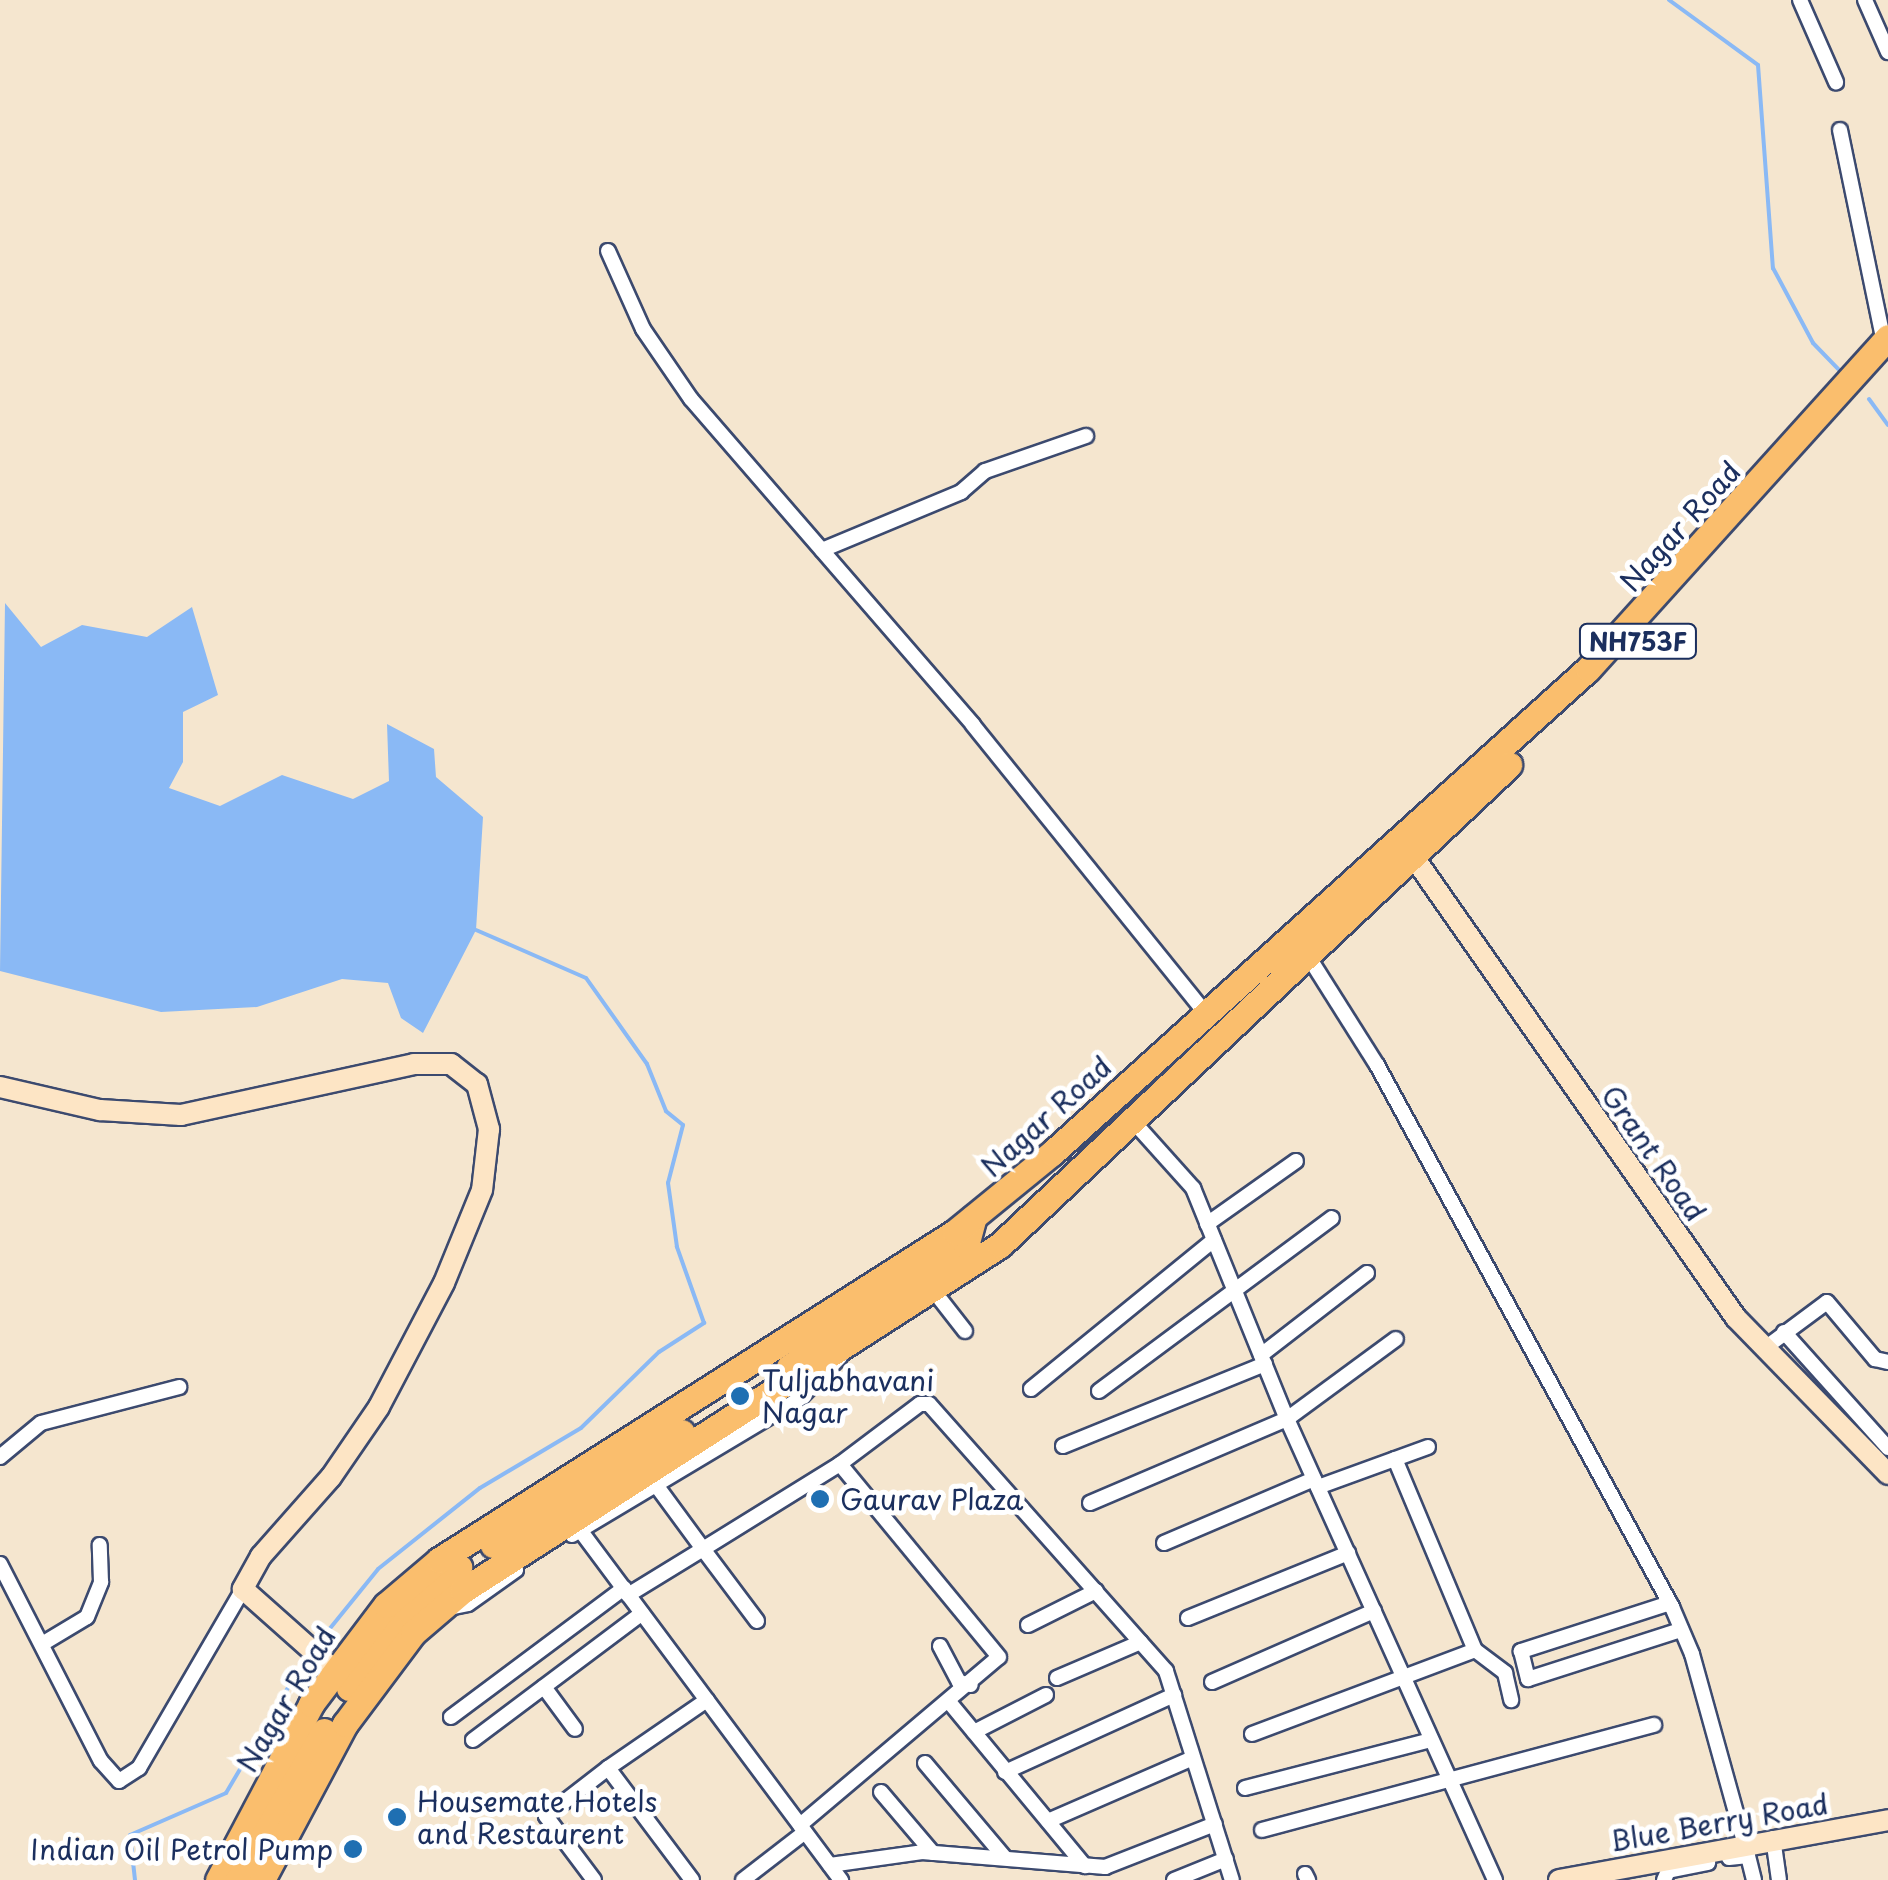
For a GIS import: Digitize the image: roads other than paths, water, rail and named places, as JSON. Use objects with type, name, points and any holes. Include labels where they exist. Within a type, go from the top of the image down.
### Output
[{"type":"highway","name":"Nagar Road","points":[[262,1880],[377,1675],[440,1610],[851,1346],[1010,1234],[1308,956],[1408,848],[1638,619],[1850,380],[1887,346]]},
{"type":"highway","name":"Nagar Road","points":[[218,1880],[334,1669],[386,1605],[439,1560],[980,1213],[1205,1013],[1408,848],[1650,629],[1887,346]]},
{"type":"highway","points":[[238,1880],[374,1650],[450,1573],[800,1360],[966,1246],[980,1213],[1010,1234]]},
{"type":"street","points":[[1800,0],[1836,82]]},
{"type":"street","points":[[1866,0],[1888,52]]},
{"type":"street","points":[[1840,130],[1887,346]]},
{"type":"street","points":[[608,251],[654,348],[1205,1013]]},
{"type":"street","points":[[822,550],[961,492],[985,471],[1086,436]]},
{"type":"street","name":"Grant Road","points":[[1408,848],[1731,1311],[1888,1474]]},
{"type":"street","points":[[1308,956],[1377,1065],[1670,1604],[1682,1630],[1744,1842]]},
{"type":"street","points":[[0,1087],[100,1110],[180,1115],[414,1064],[451,1064],[477,1084],[489,1128],[482,1190],[444,1283],[379,1406],[331,1477],[261,1556],[139,1768],[118,1781],[107,1772],[0,1564]]},
{"type":"street","points":[[1131,1119],[1193,1188],[1288,1419],[1494,1880]]},
{"type":"street","points":[[1208,1224],[1296,1160]]},
{"type":"street","points":[[1099,1391],[1332,1218]]},
{"type":"street","points":[[1032,1389],[1214,1240]]},
{"type":"street","points":[[1063,1446],[1263,1359],[1367,1273]]},
{"type":"street","points":[[933,1290],[965,1331]]},
{"type":"street","points":[[1765,1348],[1826,1302],[1875,1358],[1888,1362]]},
{"type":"street","points":[[1784,1332],[1888,1448]]},
{"type":"street","points":[[1090,1503],[1288,1419],[1396,1339]]},
{"type":"street","points":[[440,1610],[468,1604],[580,1530],[799,1399],[851,1346]]},
{"type":"street","points":[[0,1456],[41,1424],[178,1388]]},
{"type":"street","points":[[451,1717],[626,1591],[840,1464],[920,1404],[929,1404],[1166,1671],[1232,1880]]},
{"type":"street","points":[[1164,1544],[1316,1483],[1428,1447]]},
{"type":"street","points":[[1394,1459],[1475,1650],[1505,1673],[1510,1700]]},
{"type":"street","points":[[743,1880],[766,1873],[803,1829],[998,1661],[997,1650],[840,1464]]},
{"type":"street","points":[[656,1485],[757,1620]]},
{"type":"street","points":[[580,1530],[842,1880]]},
{"type":"street","points":[[42,1644],[87,1617],[101,1582],[100,1545]]},
{"type":"street","points":[[1188,1618],[1348,1553]]},
{"type":"street","points":[[243,1589],[334,1669]]},
{"type":"street","points":[[1028,1625],[1096,1591]]},
{"type":"street","points":[[1670,1604],[1520,1651],[1528,1679],[1682,1630]]},
{"type":"street","points":[[1212,1682],[1374,1610]]},
{"type":"street","points":[[473,1740],[642,1613]]},
{"type":"street","points":[[1057,1678],[1141,1642]]},
{"type":"street","points":[[940,1646],[959,1682],[971,1685]]},
{"type":"street","points":[[1252,1734],[1475,1650]]},
{"type":"street","points":[[544,1687],[574,1729]]},
{"type":"street","points":[[974,1732],[1046,1695]]},
{"type":"street","points":[[1005,1772],[1174,1696]]},
{"type":"street","points":[[594,1880],[546,1816],[707,1700]]},
{"type":"street","points":[[950,1703],[1086,1866]]},
{"type":"street","points":[[1262,1830],[1654,1724]]},
{"type":"street","points":[[1246,1788],[1431,1740]]},
{"type":"street","points":[[1048,1821],[1193,1758]]},
{"type":"street","points":[[925,1763],[1005,1858]]},
{"type":"street","points":[[608,1768],[692,1880]]},
{"type":"street","points":[[881,1792],[933,1853]]},
{"type":"street","name":"Blue Berry Road","points":[[1559,1880],[1629,1872],[1744,1842],[1888,1820]]},
{"type":"street","points":[[830,1866],[933,1853],[1114,1865],[1214,1824]]},
{"type":"street","points":[[1773,1838],[1779,1880]]},
{"type":"street","points":[[1664,1880],[1668,1871],[1745,1855],[1754,1880]]},
{"type":"street","points":[[1174,1880],[1226,1859]]},
{"type":"water","points":[[5,603],[41,647],[82,625],[147,637],[192,607],[218,695],[183,712],[183,762],[169,788],[220,806],[282,775],[353,799],[389,781],[387,724],[434,749],[436,777],[483,817],[476,930],[423,1033],[401,1018],[388,983],[342,979],[257,1007],[161,1012],[0,971]]},
{"type":"waterway","points":[[1669,0],[1758,65],[1773,268],[1813,343],[1842,373]]},
{"type":"waterway","points":[[1869,399],[1888,425]]},
{"type":"waterway","points":[[323,1637],[378,1569],[480,1488],[581,1428],[659,1352],[704,1323],[677,1247],[668,1183],[683,1125],[666,1111],[647,1064],[586,978],[476,930]]},
{"type":"waterway","points":[[135,1880],[130,1835],[226,1793],[306,1657]]},
{"type":"place","name":"Tuljabhavani Nagar","points":[[740,1396]]},
{"type":"place","name":"Gaurav Plaza","points":[[820,1499]]},
{"type":"place","name":"Housemate Hotels and Restaurent","points":[[397,1817]]},
{"type":"place","name":"Indian Oil Petrol Pump","points":[[353,1849]]}]
